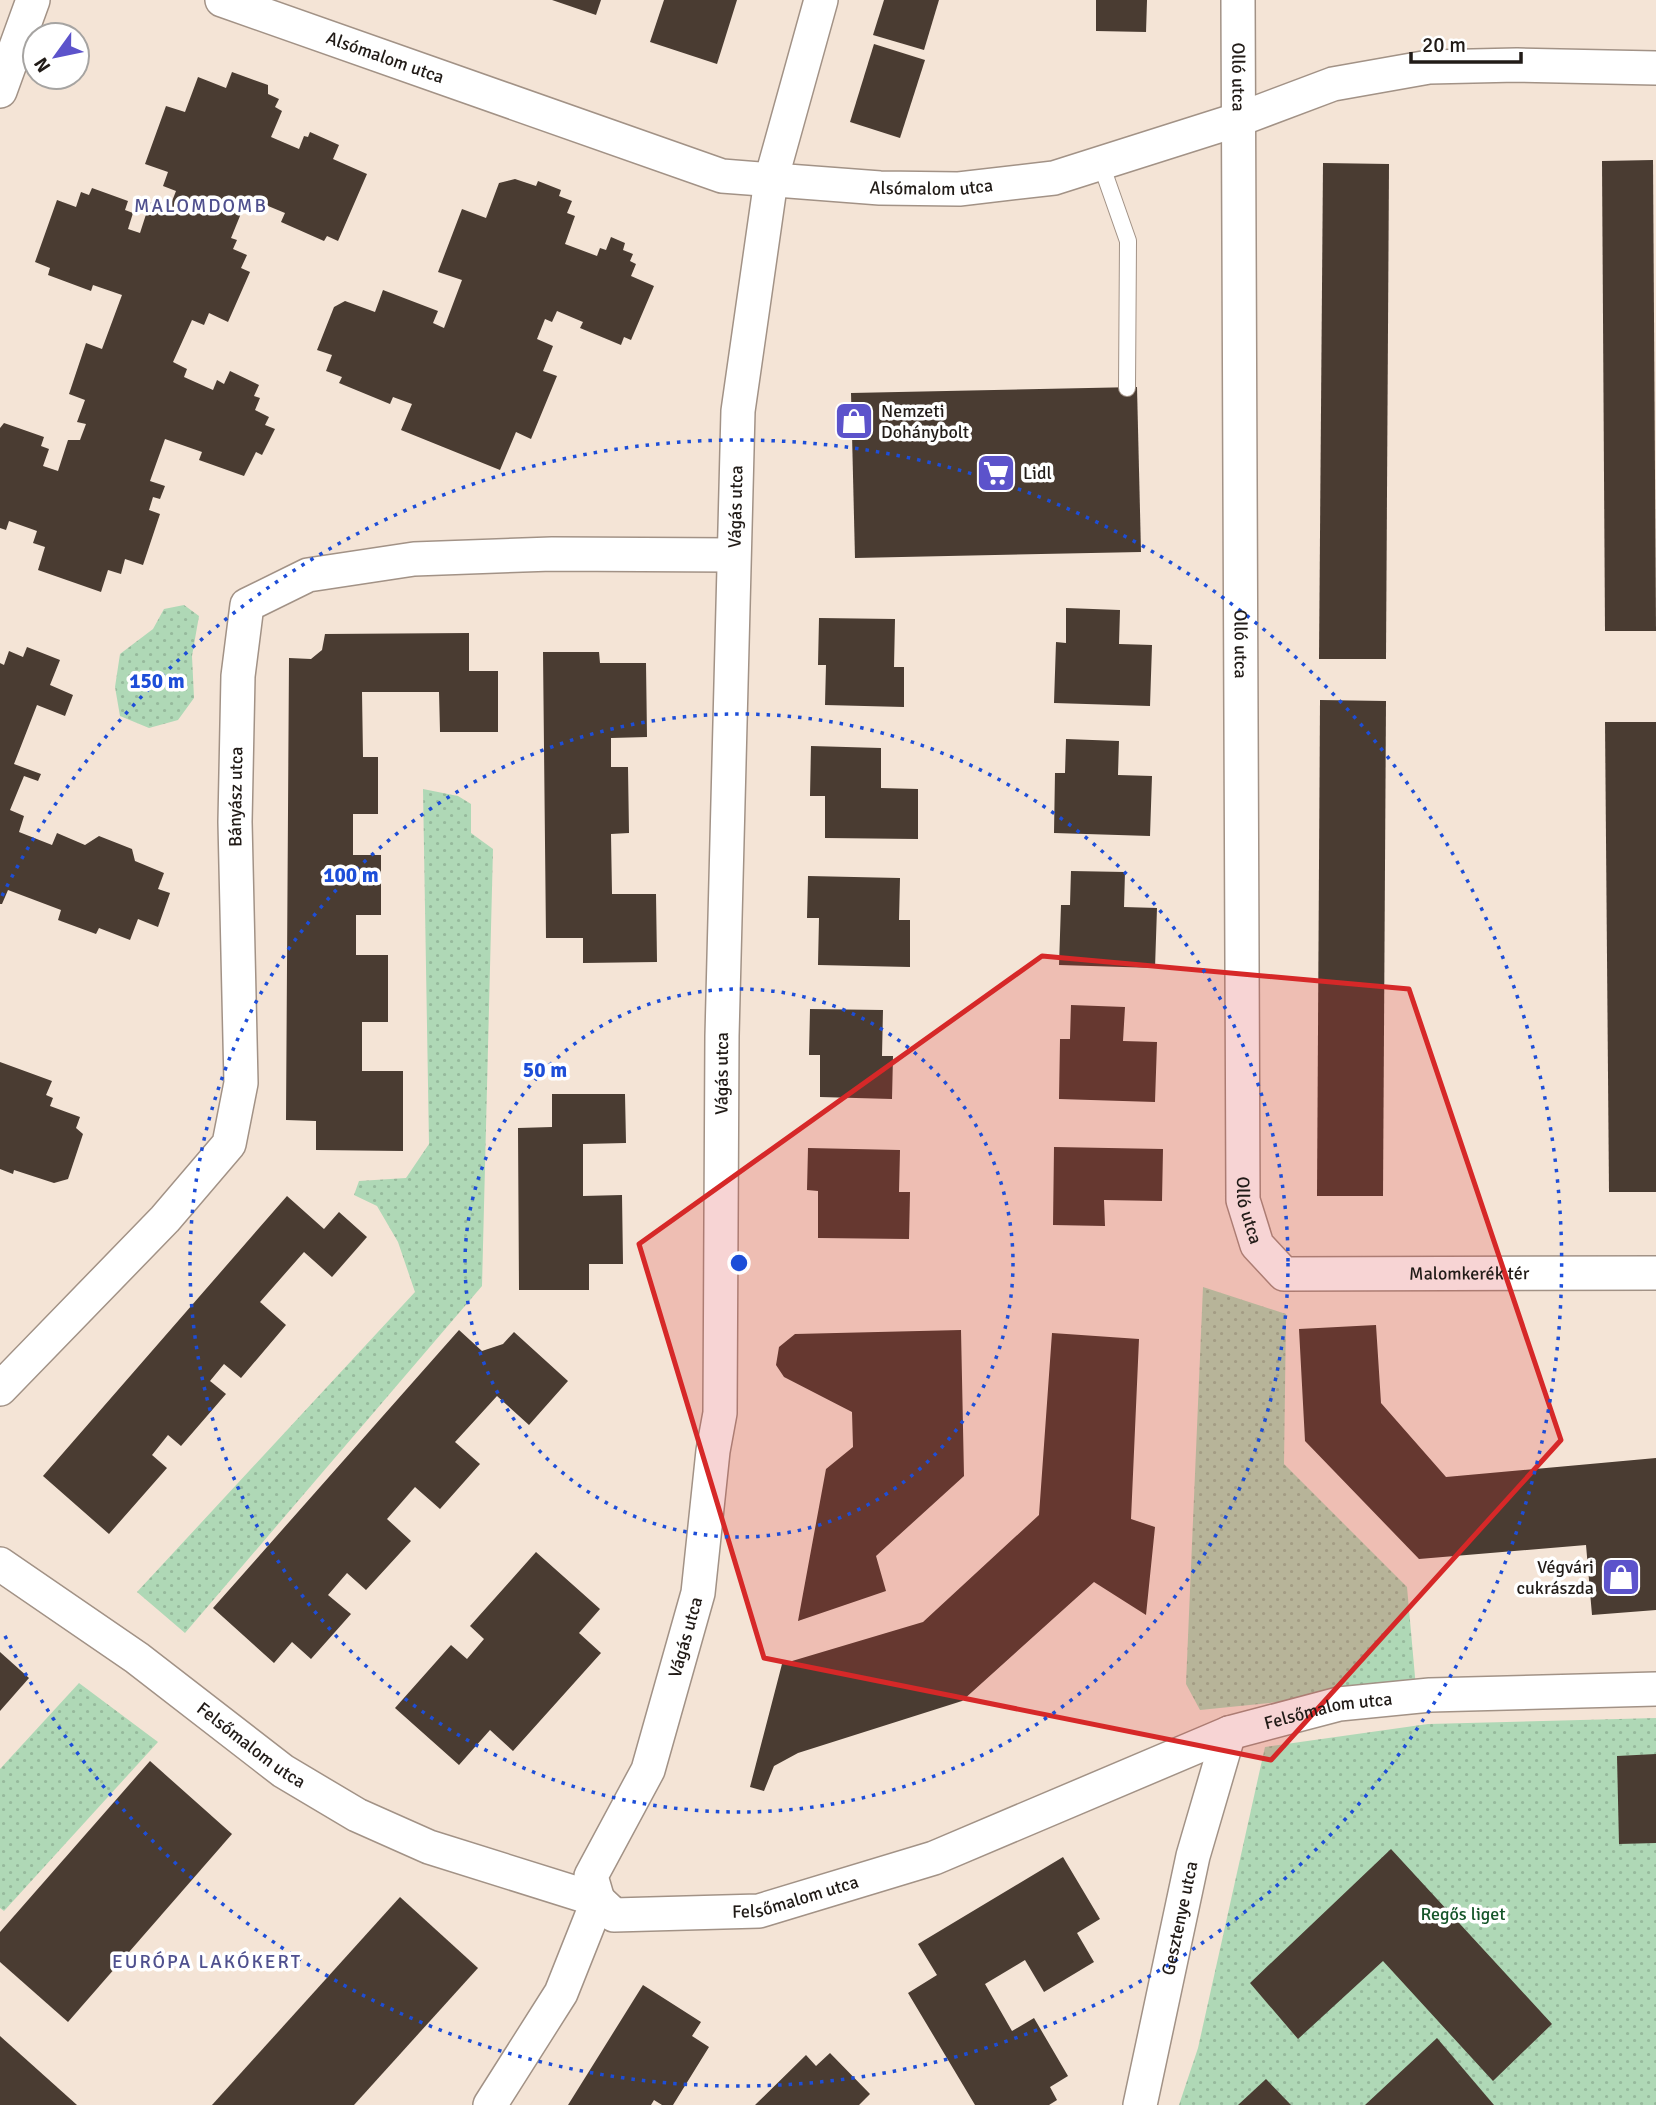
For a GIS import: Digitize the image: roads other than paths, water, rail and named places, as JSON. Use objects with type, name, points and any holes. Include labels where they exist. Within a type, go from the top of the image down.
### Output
[{"type":"street","points":[[0,91],[33,0]]},
{"type":"street","name":"Alsómalom utca","points":[[222,0],[722,176],[880,188],[960,189],[1054,178],[1240,119],[1333,84],[1429,67],[1517,65],[1656,68]]},
{"type":"street","name":"Vágás utca","points":[[489,2105],[561,1993],[598,1900],[591,1876],[648,1770],[698,1593],[713,1451],[720,1413],[722,1036],[738,411],[771,180],[821,0]]},
{"type":"street","name":"Olló utca","points":[[1238,0],[1243,1200],[1257,1245],[1284,1274]]},
{"type":"street","name":"Bányász utca","points":[[0,1389],[165,1219],[229,1144],[242,1083],[235,822],[238,676],[247,605],[308,575],[414,559],[552,554],[733,555]]},
{"type":"street","name":"Malomkerék tér","points":[[1284,1274],[1656,1273]]},
{"type":"street","name":"Felsőmalom utca","points":[[0,1564],[137,1658],[283,1771],[357,1815],[429,1847],[598,1900],[614,1915],[759,1911],[934,1858],[1229,1733],[1352,1703],[1430,1695],[1656,1689]]},
{"type":"street","name":"Gesztenye utca","points":[[1140,2105],[1193,1856],[1229,1733]]},
{"type":"lane","points":[[1101,164],[1128,241],[1126,388]]},
{"type":"place","name":"Nemzeti Dohánybolt","points":[[854,421]]},
{"type":"place","name":"Lidl","points":[[996,473]]},
{"type":"place","name":"Végvári cukrászda","points":[[1621,1577]]},
{"type":"district","name":"MALOMDOMB","points":[[201,206]]},
{"type":"district","name":"EURÓPA LAKÓKERT","points":[[207,1962]]},
{"type":"park label","name":"Regős liget","points":[[1463,1914]]}]
